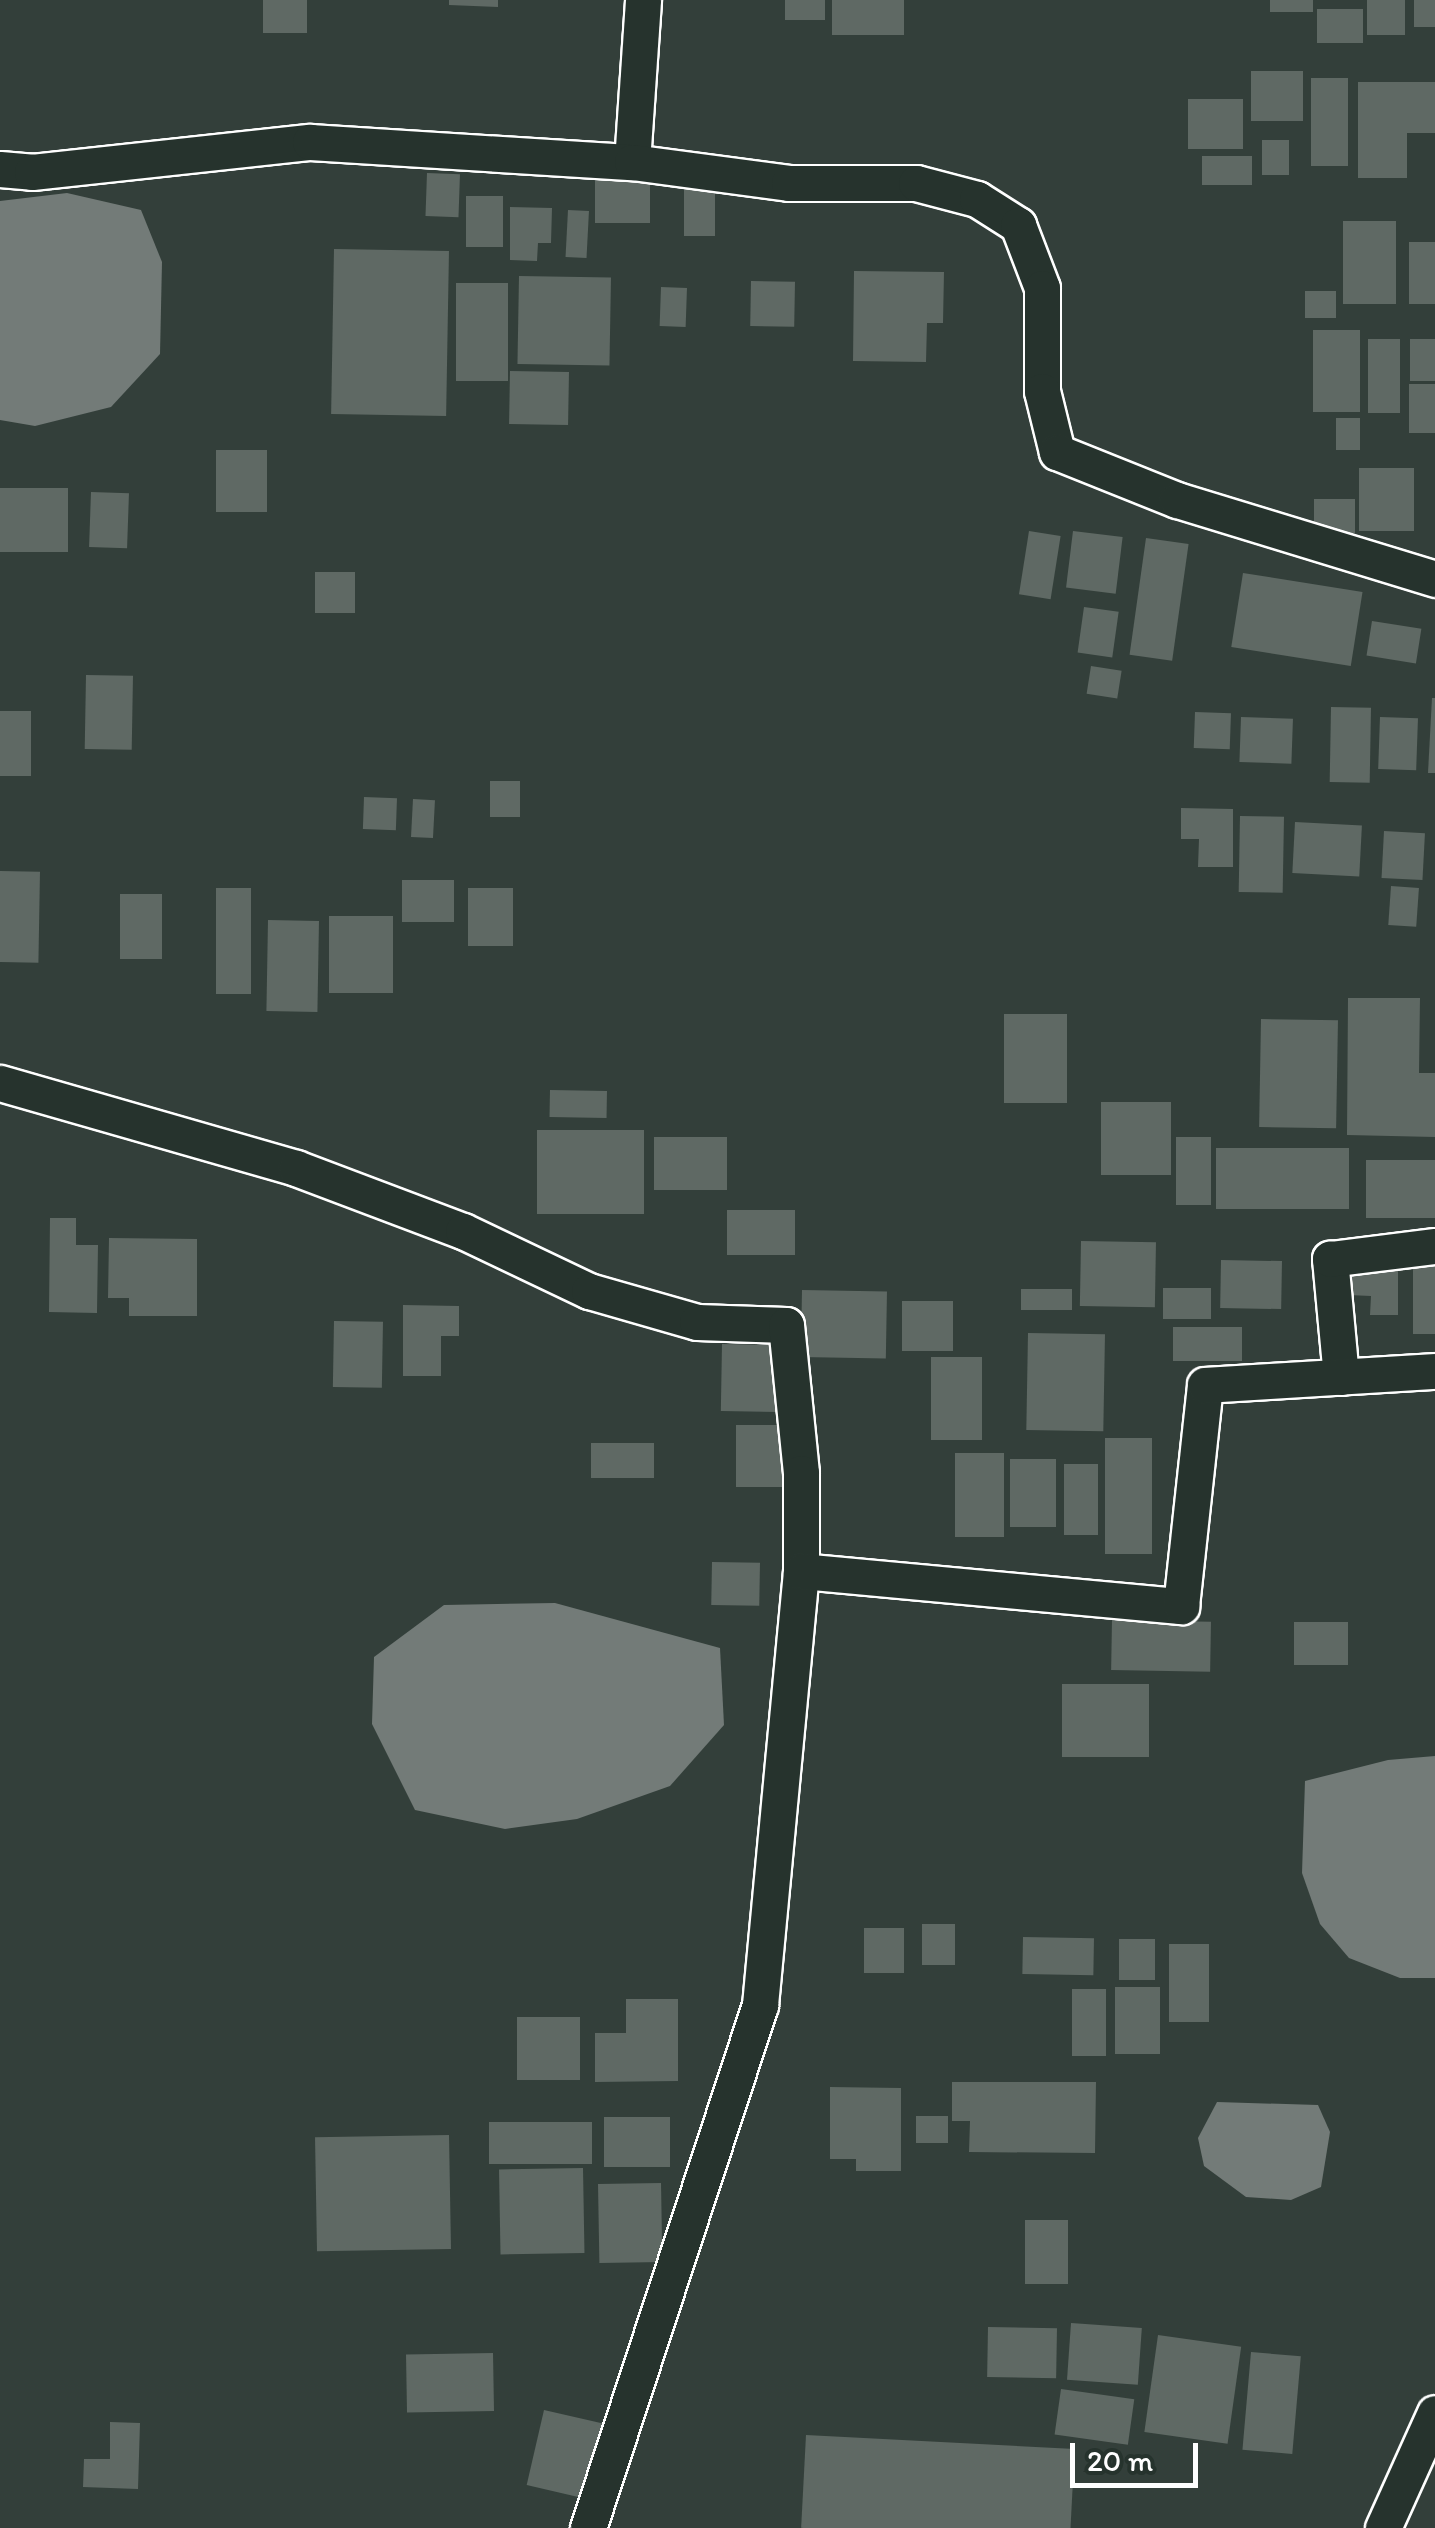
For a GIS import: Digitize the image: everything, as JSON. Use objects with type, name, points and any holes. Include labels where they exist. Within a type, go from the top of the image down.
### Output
[{"type":"street","points":[[632,162],[643,0]]},
{"type":"street","points":[[0,169],[32,172],[310,142],[632,162],[789,183],[916,183],[977,198],[1018,224],[1042,288],[1042,391],[1057,452],[1177,500],[1435,579]]},
{"type":"street","points":[[0,1083],[296,1168],[463,1232],[589,1291],[697,1322],[786,1325],[801,1473],[801,1571],[760,2004],[588,2528]]},
{"type":"street","points":[[1341,1377],[1330,1260],[1435,1246]]},
{"type":"street","points":[[801,1571],[1180,1606],[1205,1386],[1435,1371]]},
{"type":"street","points":[[1383,2528],[1435,2413]]},
{"type":"shaded area","points":[[67,193],[141,210],[162,262],[160,354],[111,407],[35,426],[0,420],[0,201]]},
{"type":"shaded area","points":[[555,1603],[720,1648],[724,1725],[670,1786],[577,1819],[505,1829],[415,1810],[372,1724],[374,1657],[444,1605]]},
{"type":"shaded area","points":[[1435,1756],[1435,1978],[1400,1978],[1349,1958],[1320,1924],[1302,1873],[1305,1781],[1388,1760]]},
{"type":"shaded area","points":[[1217,2102],[1318,2105],[1330,2132],[1321,2187],[1291,2200],[1246,2197],[1204,2166],[1198,2138]]},
{"type":"building","points":[[263,0],[307,0],[307,33],[263,33]]},
{"type":"building","points":[[449,0],[498,0],[498,7],[449,5]]},
{"type":"building","points":[[785,0],[825,0],[825,20],[785,20]]},
{"type":"building","points":[[832,0],[904,0],[904,35],[832,35]]},
{"type":"building","points":[[1270,0],[1313,0],[1313,12],[1270,12]]},
{"type":"building","points":[[1367,0],[1405,0],[1405,35],[1367,35]]},
{"type":"building","points":[[1414,0],[1435,0],[1435,27],[1414,27]]},
{"type":"building","points":[[1317,9],[1363,9],[1363,43],[1317,43]]},
{"type":"building","points":[[1251,71],[1303,71],[1303,121],[1251,121]]},
{"type":"building","points":[[1311,78],[1348,78],[1348,166],[1311,166]]},
{"type":"building","points":[[1358,82],[1435,82],[1435,133],[1407,133],[1407,178],[1358,178]]},
{"type":"building","points":[[1188,99],[1243,99],[1243,149],[1188,149]]},
{"type":"building","points":[[1262,140],[1289,140],[1289,175],[1262,175]]},
{"type":"building","points":[[1202,156],[1252,156],[1252,185],[1202,185]]},
{"type":"building","points":[[427,173],[460,174],[458,217],[425,216]]},
{"type":"building","points":[[595,178],[650,178],[650,223],[595,223]]},
{"type":"building","points":[[684,184],[715,184],[715,236],[684,236]]},
{"type":"building","points":[[466,196],[503,196],[503,247],[466,247]]},
{"type":"building","points":[[510,207],[552,208],[551,243],[538,243],[537,261],[510,260]]},
{"type":"building","points":[[568,210],[589,211],[587,258],[566,257]]},
{"type":"building","points":[[1343,221],[1396,221],[1396,304],[1343,304]]},
{"type":"building","points":[[1409,242],[1435,242],[1435,304],[1409,304]]},
{"type":"building","points":[[334,249],[449,251],[446,416],[331,414]]},
{"type":"building","points":[[854,271],[944,272],[943,323],[927,323],[926,362],[853,361]]},
{"type":"building","points":[[519,276],[611,278],[609,366],[517,364]]},
{"type":"building","points":[[751,281],[795,282],[794,327],[750,326]]},
{"type":"building","points":[[456,283],[508,283],[508,381],[456,381]]},
{"type":"building","points":[[661,287],[687,288],[686,327],[660,326]]},
{"type":"building","points":[[1305,291],[1336,291],[1336,318],[1305,318]]},
{"type":"building","points":[[1313,330],[1360,330],[1360,412],[1313,412]]},
{"type":"building","points":[[1368,339],[1400,339],[1400,413],[1368,413]]},
{"type":"building","points":[[1410,339],[1435,339],[1435,381],[1410,381]]},
{"type":"building","points":[[510,371],[569,372],[568,425],[509,424]]},
{"type":"building","points":[[1409,384],[1435,384],[1435,433],[1409,433]]},
{"type":"building","points":[[1336,418],[1360,418],[1360,450],[1336,450]]},
{"type":"building","points":[[216,450],[267,450],[267,512],[216,512]]},
{"type":"building","points":[[1359,468],[1414,468],[1414,531],[1359,531]]},
{"type":"building","points":[[0,488],[68,488],[68,552],[0,552]]},
{"type":"building","points":[[91,492],[129,493],[127,548],[89,547]]},
{"type":"building","points":[[1314,499],[1355,499],[1355,533],[1314,533]]},
{"type":"building","points":[[1029,531],[1061,536],[1051,599],[1019,594]]},
{"type":"building","points":[[1073,531],[1123,537],[1116,594],[1066,588]]},
{"type":"building","points":[[1146,538],[1189,544],[1172,661],[1130,655]]},
{"type":"building","points":[[315,572],[355,572],[355,613],[315,613]]},
{"type":"building","points":[[1243,573],[1363,592],[1351,666],[1231,647]]},
{"type":"building","points":[[1084,607],[1119,612],[1112,657],[1078,653]]},
{"type":"building","points":[[1372,621],[1421,629],[1416,663],[1367,656]]},
{"type":"building","points":[[1091,666],[1122,671],[1117,699],[1087,694]]},
{"type":"building","points":[[86,675],[133,676],[132,750],[85,749]]},
{"type":"building","points":[[1432,698],[1435,773],[1428,773]]},
{"type":"building","points":[[1331,707],[1371,708],[1370,783],[1330,782]]},
{"type":"building","points":[[0,711],[31,711],[31,776],[0,776]]},
{"type":"building","points":[[1195,712],[1231,713],[1230,749],[1194,748]]},
{"type":"building","points":[[1241,717],[1293,719],[1291,764],[1239,762]]},
{"type":"building","points":[[1380,717],[1418,718],[1416,770],[1378,769]]},
{"type":"building","points":[[490,781],[520,781],[520,817],[490,817]]},
{"type":"building","points":[[364,797],[397,798],[396,830],[363,829]]},
{"type":"building","points":[[413,799],[435,800],[433,838],[411,837]]},
{"type":"building","points":[[1181,808],[1233,809],[1233,867],[1198,867],[1199,839],[1181,839]]},
{"type":"building","points":[[1240,816],[1284,817],[1283,893],[1239,892]]},
{"type":"building","points":[[1295,822],[1362,826],[1359,876],[1292,873]]},
{"type":"building","points":[[1384,831],[1425,833],[1422,880],[1382,878]]},
{"type":"building","points":[[0,871],[40,872],[38,963],[0,962]]},
{"type":"building","points":[[402,880],[454,880],[454,922],[402,922]]},
{"type":"building","points":[[1391,886],[1419,888],[1416,927],[1388,925]]},
{"type":"building","points":[[216,888],[251,888],[251,994],[216,994]]},
{"type":"building","points":[[468,888],[513,888],[513,946],[468,946]]},
{"type":"building","points":[[120,894],[162,894],[162,959],[120,959]]},
{"type":"building","points":[[329,916],[393,916],[393,993],[329,993]]},
{"type":"building","points":[[268,920],[319,921],[317,1012],[266,1011]]},
{"type":"building","points":[[1348,998],[1420,998],[1419,1073],[1435,1073],[1435,1137],[1347,1135]]},
{"type":"building","points":[[1004,1014],[1067,1014],[1067,1103],[1004,1103]]},
{"type":"building","points":[[1261,1019],[1338,1020],[1336,1128],[1259,1127]]},
{"type":"building","points":[[550,1090],[607,1091],[607,1118],[550,1117]]},
{"type":"building","points":[[1101,1102],[1171,1102],[1171,1175],[1101,1175]]},
{"type":"building","points":[[537,1130],[644,1130],[644,1214],[537,1214]]},
{"type":"building","points":[[654,1137],[727,1137],[727,1190],[654,1190]]},
{"type":"building","points":[[1176,1137],[1211,1137],[1211,1205],[1176,1205]]},
{"type":"building","points":[[1216,1148],[1349,1148],[1349,1209],[1216,1209]]},
{"type":"building","points":[[1366,1160],[1435,1160],[1435,1218],[1366,1218]]},
{"type":"building","points":[[727,1210],[795,1210],[795,1255],[727,1255]]},
{"type":"building","points":[[50,1218],[76,1218],[76,1245],[98,1245],[97,1313],[49,1312]]},
{"type":"building","points":[[109,1238],[197,1239],[197,1316],[129,1316],[129,1298],[108,1298]]},
{"type":"building","points":[[1081,1241],[1156,1242],[1155,1307],[1080,1306]]},
{"type":"building","points":[[1413,1255],[1435,1255],[1435,1334],[1413,1334]]},
{"type":"building","points":[[1221,1260],[1282,1261],[1281,1309],[1220,1308]]},
{"type":"building","points":[[1348,1270],[1398,1271],[1398,1315],[1370,1315],[1371,1296],[1348,1295]]},
{"type":"building","points":[[1163,1288],[1211,1288],[1211,1319],[1163,1319]]},
{"type":"building","points":[[1021,1289],[1072,1289],[1072,1310],[1021,1310]]},
{"type":"building","points":[[802,1290],[887,1291],[886,1358],[801,1357]]},
{"type":"building","points":[[902,1301],[953,1301],[953,1351],[902,1351]]},
{"type":"building","points":[[403,1305],[459,1306],[459,1336],[441,1336],[441,1376],[403,1376]]},
{"type":"building","points":[[334,1321],[383,1322],[382,1388],[333,1387]]},
{"type":"building","points":[[1173,1327],[1242,1327],[1242,1361],[1173,1361]]},
{"type":"building","points":[[1028,1333],[1105,1334],[1103,1431],[1026,1430]]},
{"type":"building","points":[[722,1344],[780,1345],[779,1412],[721,1411]]},
{"type":"building","points":[[931,1357],[982,1357],[982,1440],[931,1440]]},
{"type":"building","points":[[736,1425],[783,1425],[783,1487],[736,1487]]},
{"type":"building","points":[[1105,1438],[1152,1438],[1152,1554],[1105,1554]]},
{"type":"building","points":[[591,1443],[654,1443],[654,1478],[591,1478]]},
{"type":"building","points":[[955,1453],[1004,1453],[1004,1537],[955,1537]]},
{"type":"building","points":[[1010,1459],[1056,1459],[1056,1527],[1010,1527]]},
{"type":"building","points":[[1064,1464],[1098,1464],[1098,1535],[1064,1535]]},
{"type":"building","points":[[712,1562],[760,1563],[759,1606],[711,1605]]},
{"type":"building","points":[[1112,1620],[1211,1622],[1210,1672],[1111,1670]]},
{"type":"building","points":[[1294,1622],[1348,1622],[1348,1665],[1294,1665]]},
{"type":"building","points":[[1062,1684],[1149,1684],[1149,1757],[1062,1757]]},
{"type":"building","points":[[922,1924],[955,1924],[955,1965],[922,1965]]},
{"type":"building","points":[[864,1928],[904,1928],[904,1973],[864,1973]]},
{"type":"building","points":[[1023,1937],[1094,1938],[1093,1975],[1022,1974]]},
{"type":"building","points":[[1119,1939],[1155,1939],[1155,1980],[1119,1980]]},
{"type":"building","points":[[1169,1944],[1209,1944],[1209,2022],[1169,2022]]},
{"type":"building","points":[[1115,1987],[1160,1987],[1160,2054],[1115,2054]]},
{"type":"building","points":[[1072,1989],[1106,1989],[1106,2056],[1072,2056]]},
{"type":"building","points":[[626,1999],[678,1999],[678,2081],[595,2082],[595,2033],[626,2033]]},
{"type":"building","points":[[517,2017],[580,2017],[580,2080],[517,2080]]},
{"type":"building","points":[[952,2082],[1096,2082],[1095,2153],[969,2152],[970,2121],[952,2121]]},
{"type":"building","points":[[830,2087],[901,2088],[901,2171],[856,2171],[856,2159],[830,2159]]},
{"type":"building","points":[[916,2116],[948,2116],[948,2143],[916,2143]]},
{"type":"building","points":[[604,2117],[670,2117],[670,2167],[604,2167]]},
{"type":"building","points":[[489,2122],[592,2122],[592,2164],[489,2164]]},
{"type":"building","points":[[449,2135],[451,2249],[317,2251],[315,2137]]},
{"type":"building","points":[[583,2168],[584,2253],[500,2254],[499,2169]]},
{"type":"building","points":[[661,2183],[662,2262],[599,2263],[598,2184]]},
{"type":"building","points":[[1025,2220],[1068,2220],[1068,2284],[1025,2284]]},
{"type":"building","points":[[1071,2323],[1142,2328],[1138,2385],[1067,2380]]},
{"type":"building","points":[[988,2327],[1057,2328],[1056,2378],[987,2377]]},
{"type":"building","points":[[1158,2335],[1241,2347],[1228,2444],[1144,2432]]},
{"type":"building","points":[[1251,2352],[1301,2356],[1292,2454],[1242,2450]]},
{"type":"building","points":[[493,2353],[494,2411],[407,2413],[406,2355]]},
{"type":"building","points":[[1061,2389],[1134,2399],[1128,2445],[1055,2435]]},
{"type":"building","points":[[544,2410],[607,2425],[590,2500],[527,2485]]},
{"type":"building","points":[[110,2422],[140,2423],[138,2489],[83,2487],[84,2459],[110,2459]]},
{"type":"building","points":[[806,2435],[1075,2449],[1070,2528],[801,2528]]}]
